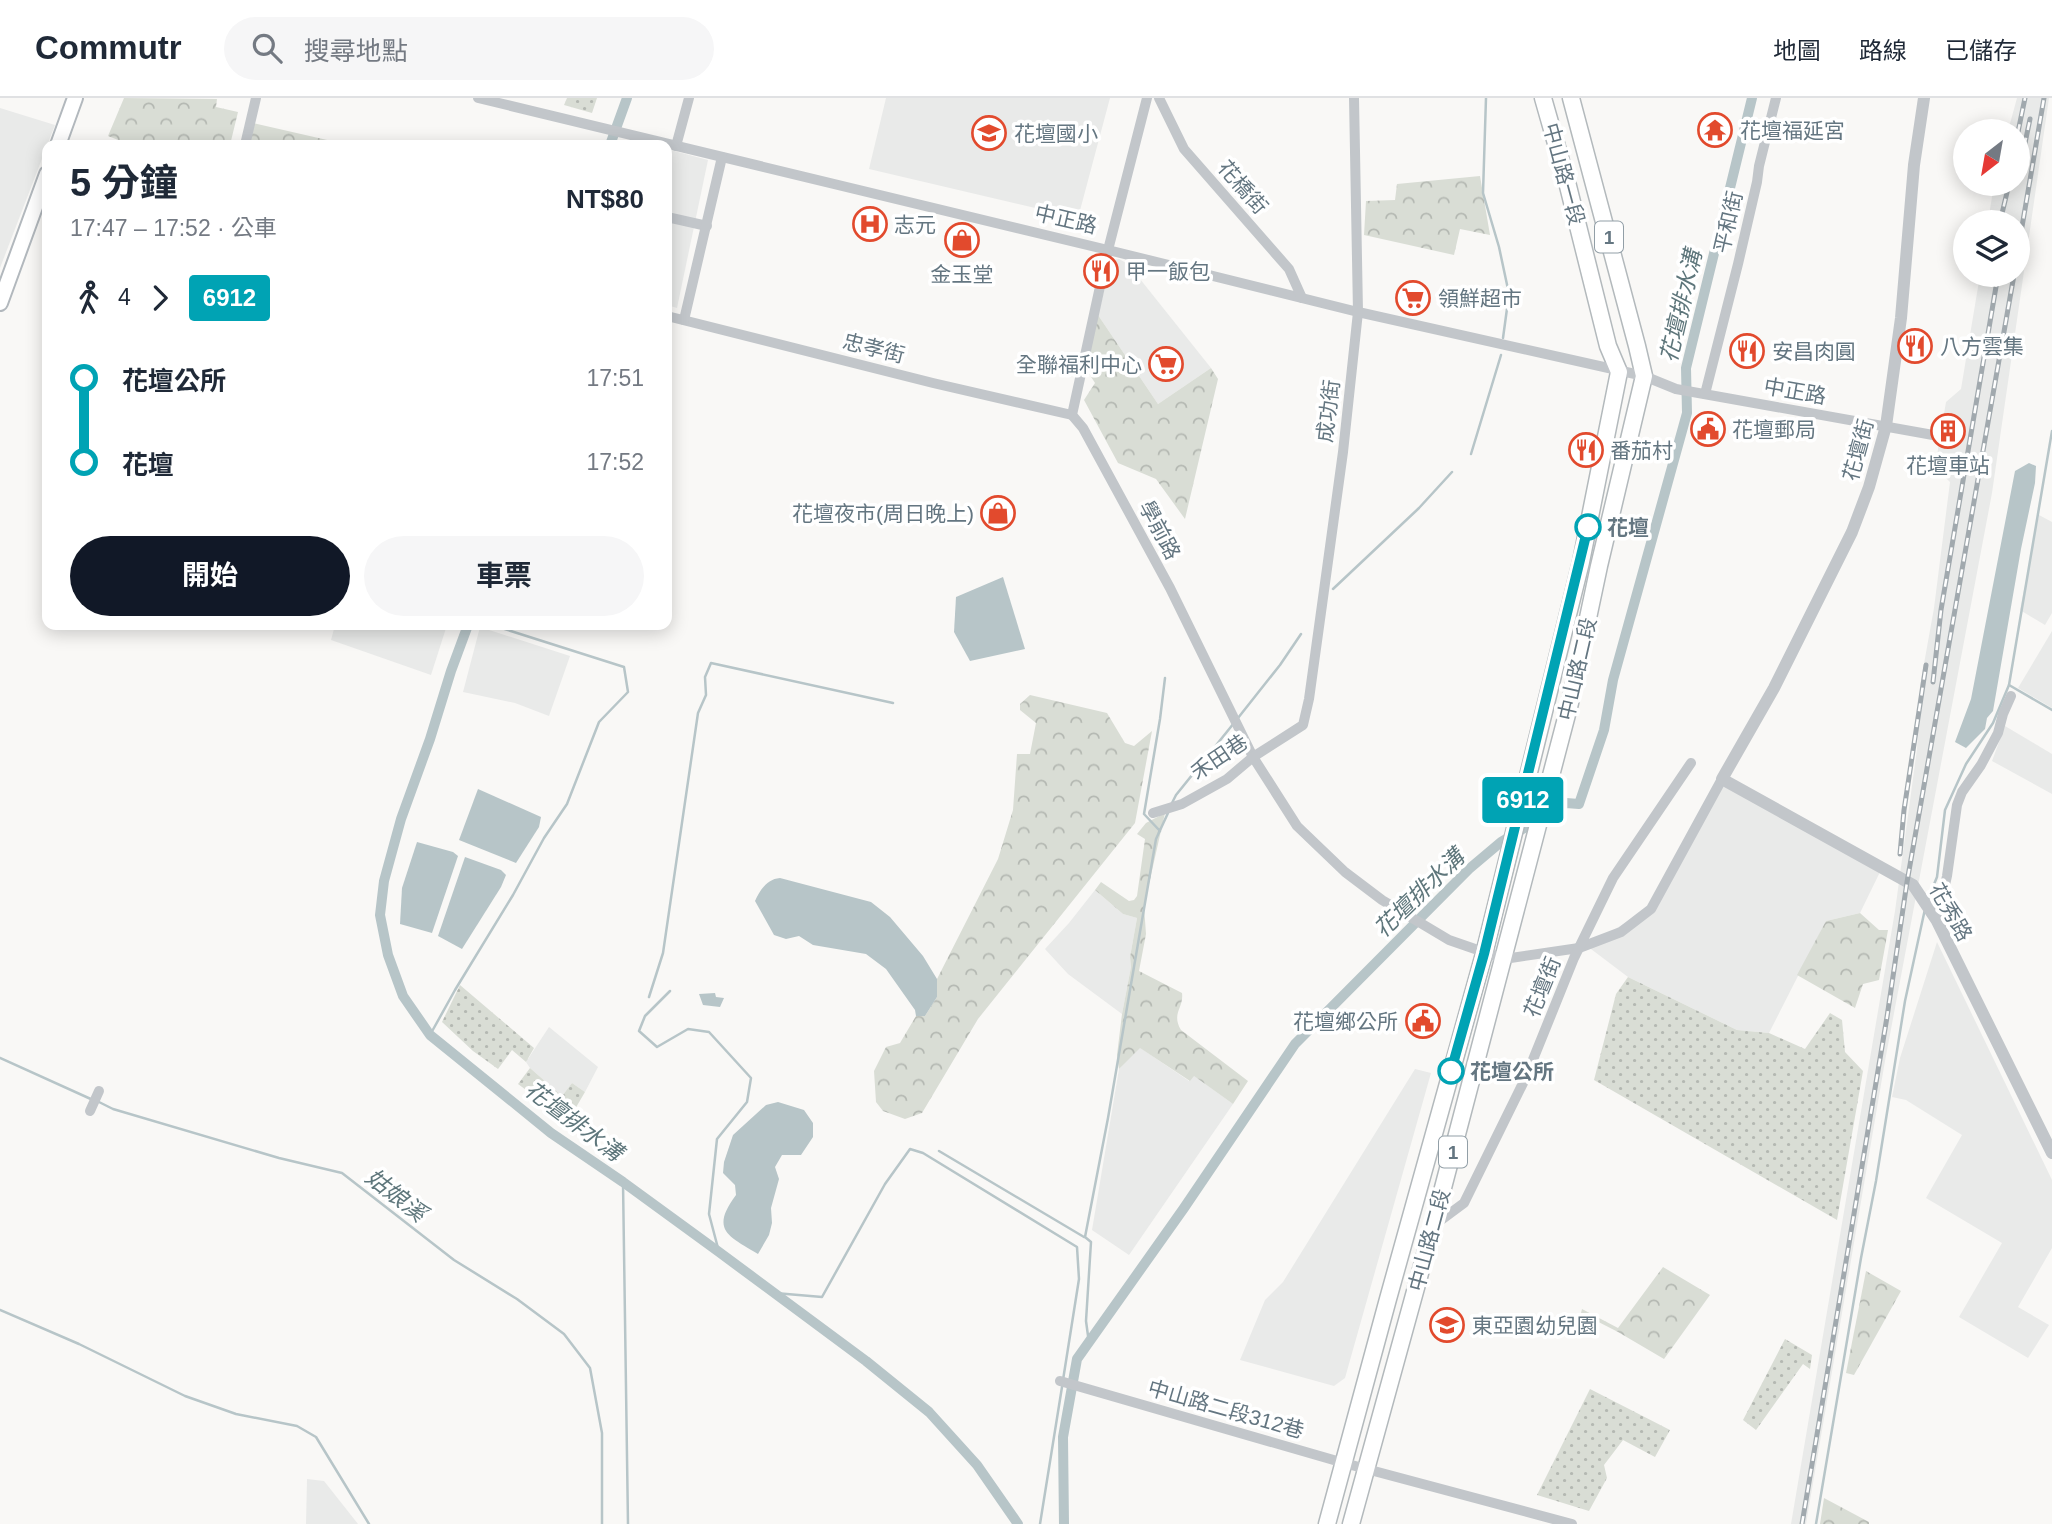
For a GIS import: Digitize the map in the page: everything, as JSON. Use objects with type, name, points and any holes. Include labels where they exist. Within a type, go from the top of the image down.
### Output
[{"type":"main road","points":[[60,140],[75,98]]},
{"type":"main road","name":"中山路一段","points":[[1543,98],[1608,346],[1619,372]]},
{"type":"main road","name":"中山路一段","points":[[1571,98],[1644,376]]},
{"type":"main road","points":[[0,303],[42,188]]},
{"type":"main road","name":"中山路二段","points":[[1351,1524],[1354,1466],[1384,1311],[1484,954],[1518,820],[1581,562],[1619,372]]},
{"type":"main road","name":"中山路二段","points":[[1327,1524],[1354,1466],[1433,1226],[1570,703],[1644,376]]},
{"type":"street","points":[[246,140],[256,98]]},
{"type":"street","name":"中正路","points":[[478,98],[653,140]]},
{"type":"street","points":[[677,146],[689,98]]},
{"type":"street","points":[[1072,415],[1108,250],[1147,98]]},
{"type":"street","name":"花橋街","points":[[1159,98],[1178,141],[1289,268],[1302,298]]},
{"type":"street","name":"成功街","points":[[1303,725],[1309,699],[1343,452],[1358,312],[1354,98]]},
{"type":"street","name":"平和街","points":[[1705,394],[1776,98]]},
{"type":"street","name":"花壇街","points":[[1722,779],[1774,688],[1852,532],[1869,487],[1886,426],[1901,318],[1914,165],[1924,98]]},
{"type":"street","name":"中正路","points":[[672,145],[1358,312],[1619,372]]},
{"type":"street","points":[[684,320],[722,158]]},
{"type":"street","points":[[672,218],[707,226]]},
{"type":"street","name":"忠孝街","points":[[672,317],[1072,415]]},
{"type":"street","points":[[1619,372],[1644,376]]},
{"type":"street","name":"中正路","points":[[1644,376],[1676,389],[1933,435]]},
{"type":"street","name":"學前路","points":[[1072,415],[1083,428],[1170,587],[1253,757],[1297,826],[1345,873],[1381,900],[1448,940],[1484,954]]},
{"type":"street","points":[[1937,921],[1947,876],[1956,805],[1998,733],[2011,696]]},
{"type":"street","name":"禾田巷","points":[[1153,813],[1182,804],[1227,779],[1253,757],[1303,725]]},
{"type":"street","name":"花壇街","points":[[1433,1226],[1464,1203],[1526,1077],[1579,948],[1613,878],[1691,763]]},
{"type":"street","points":[[1484,954],[1504,959],[1579,948],[1621,932],[1651,909],[1722,779]]},
{"type":"street","name":"花秀路","points":[[1722,779],[1913,885],[1937,921],[2052,1153]]},
{"type":"street","points":[[90,1111],[99,1091]]},
{"type":"street","name":"中山路二段312巷","points":[[1060,1381],[1554,1522],[1572,1524]]},
{"type":"shaded area","name":"花壇國小","points":[[886,98],[1110,98],[1078,218],[869,169]]},
{"type":"shaded area","points":[[2017,98],[2049,98],[2030,230],[2030,210],[1990,210],[1992,196],[2030,196],[2030,119],[2011,119]]},
{"type":"shaded area","points":[[0,108],[55,125],[49,140],[42,140],[42,159],[0,268]]},
{"type":"shaded area","points":[[672,150],[708,160],[677,308],[672,306]]},
{"type":"shaded area","points":[[1119,259],[1128,264],[1211,368],[1158,404],[1098,315],[1112,260]]},
{"type":"shaded area","points":[[1978,287],[2022,287],[1992,493],[1885,1061],[1806,1524],[1791,1524],[1895,911],[1917,749],[1920,686],[1934,608],[1950,482],[1935,467],[1946,402],[1961,389]]},
{"type":"shaded area","points":[[2029,463],[2036,466],[2035,483],[1993,711],[1987,718],[1985,729],[1966,748],[1955,742],[1971,699],[2015,471]]},
{"type":"shaded area","points":[[2039,515],[2052,522],[2052,613],[2045,625],[2020,610]]},
{"type":"shaded area","points":[[1003,577],[1025,649],[970,661],[954,632],[956,597]]},
{"type":"shaded area","points":[[334,630],[445,630],[431,675],[331,640]]},
{"type":"shaded area","points":[[479,630],[489,630],[570,656],[549,716],[515,703],[463,692]]},
{"type":"shaded area","points":[[2052,631],[2052,708],[2018,688]]},
{"type":"shaded area","points":[[2005,726],[2052,754],[2052,794],[1992,761]]},
{"type":"shaded area","points":[[1724,786],[1880,872],[1860,913],[1826,921],[1769,1033],[1737,1030],[1628,977],[1587,946],[1645,911],[1714,791]]},
{"type":"shaded area","points":[[478,789],[541,817],[539,827],[516,863],[459,840]]},
{"type":"shaded area","points":[[417,842],[453,852],[458,856],[432,933],[400,924],[402,888]]},
{"type":"shaded area","points":[[465,857],[501,870],[506,875],[462,949],[438,936]]},
{"type":"shaded area","points":[[780,878],[871,902],[890,917],[923,956],[937,979],[937,997],[925,1016],[916,1016],[915,1010],[886,969],[866,954],[813,945],[799,936],[786,939],[774,935],[755,901],[764,886],[771,880]]},
{"type":"shaded area","points":[[1095,890],[1123,914],[1137,918],[1122,1014],[1068,974],[1045,949]]},
{"type":"shaded area","points":[[1937,942],[2052,1180],[2052,1248],[2018,1307],[2049,1325],[2028,1358],[1959,1317],[2002,1243],[1926,1198],[1962,1135],[1906,1100],[1892,1097],[1900,1058]]},
{"type":"shaded area","points":[[715,993],[716,997],[724,998],[720,1007],[703,1005],[699,994]]},
{"type":"shaded area","points":[[549,1027],[598,1067],[585,1092],[572,1083],[562,1096],[526,1062]]},
{"type":"shaded area","points":[[1139,1047],[1189,1081],[1193,1075],[1233,1104],[1129,1255],[1092,1230],[1119,1069]]},
{"type":"shaded area","points":[[1415,1069],[1431,1073],[1345,1378],[1334,1386],[1240,1360],[1265,1300],[1283,1282]]},
{"type":"shaded area","points":[[778,1102],[804,1110],[813,1123],[813,1137],[801,1155],[782,1155],[775,1167],[779,1179],[771,1208],[772,1223],[769,1235],[758,1254],[726,1231],[724,1216],[736,1195],[735,1185],[723,1173],[724,1162],[733,1135],[766,1105]]},
{"type":"shaded area","points":[[307,1479],[324,1481],[358,1524],[306,1524]]},
{"type":"green space","points":[[124,98],[217,99],[216,107],[238,112],[231,140],[118,140],[108,136]]},
{"type":"green space","points":[[567,98],[597,98],[592,113],[564,105]]},
{"type":"green space","points":[[253,123],[327,140],[249,140]]},
{"type":"green space","points":[[1480,176],[1490,235],[1460,229],[1454,255],[1364,235],[1366,201],[1395,200],[1397,184]]},
{"type":"green space","points":[[1098,315],[1158,404],[1211,368],[1218,379],[1185,519],[1156,479],[1118,463],[1084,400],[1095,383],[1086,369]]},
{"type":"green space","points":[[1030,695],[1107,713],[1125,743],[1134,746],[1152,731],[1135,823],[978,1019],[922,1113],[905,1119],[883,1111],[876,1102],[874,1071],[886,1047],[900,1043],[916,1016],[925,1016],[937,997],[937,979],[998,859],[1013,810],[1017,754],[1030,754],[1036,723],[1020,710],[1020,704]]},
{"type":"green space","points":[[1165,813],[1144,906],[1146,934],[1139,971],[1182,993],[1177,1015],[1181,1030],[1248,1081],[1233,1104],[1194,1076],[1190,1081],[1140,1048],[1119,1069],[1117,1055],[1137,918],[1123,914],[1095,890],[1101,882],[1129,901],[1134,900],[1137,896],[1145,839],[1137,834],[1146,823]]},
{"type":"green space","points":[[1860,913],[1879,930],[1888,930],[1879,980],[1863,984],[1855,1008],[1797,975],[1826,921]]},
{"type":"green space","points":[[1628,977],[1737,1030],[1769,1033],[1805,1049],[1830,1013],[1842,1020],[1845,1052],[1863,1071],[1837,1220],[1594,1080],[1616,994]]},
{"type":"green space","points":[[460,985],[534,1048],[526,1062],[512,1050],[498,1069],[473,1051],[442,1022]]},
{"type":"green space","points":[[530,1068],[562,1096],[572,1083],[585,1092],[568,1121],[518,1084]]},
{"type":"green space","points":[[1663,1267],[1710,1295],[1664,1359],[1581,1313],[1582,1309],[1618,1328]]},
{"type":"green space","points":[[1866,1271],[1901,1291],[1854,1375],[1846,1373]]},
{"type":"green space","points":[[1785,1339],[1812,1355],[1810,1369],[1803,1364],[1756,1430],[1743,1420]]},
{"type":"green space","points":[[1590,1389],[1670,1430],[1655,1457],[1623,1440],[1604,1465],[1607,1478],[1589,1511],[1537,1495]]},
{"type":"green space","points":[[1824,1498],[1869,1522],[1869,1524],[1820,1524]]},
{"type":"waterway","name":"花壇排水溝","points":[[612,140],[627,98]]},
{"type":"waterway","points":[[1486,98],[1483,193],[1509,294],[1503,338]]},
{"type":"waterway","name":"花壇排水溝","points":[[1064,1524],[1063,1437],[1077,1359],[1295,1044],[1469,869],[1501,842],[1566,803],[1579,804],[1604,730],[1613,680],[1687,413],[1686,368],[1752,98]]},
{"type":"waterway","points":[[1471,454],[1501,355]]},
{"type":"waterway","points":[[1928,899],[1937,877],[1945,810],[1966,764],[1993,723],[2009,685],[2052,431]]},
{"type":"waterway","points":[[1333,589],[1419,508],[1452,472]]},
{"type":"waterway","name":"花壇排水溝","points":[[466,630],[401,819],[384,881],[380,915],[388,955],[403,996],[430,1035],[551,1133],[719,1252],[866,1361],[929,1412],[977,1465],[1018,1524]]},
{"type":"waterway","points":[[430,1035],[544,838],[567,804],[599,722],[628,692],[624,667],[508,630]]},
{"type":"waterway","points":[[1238,718],[1301,634]]},
{"type":"waterway","points":[[649,997],[663,953],[698,713],[706,695],[705,677],[711,663],[893,703]]},
{"type":"waterway","points":[[1160,831],[1144,814],[1165,678]]},
{"type":"waterway","points":[[2009,685],[2052,710]]},
{"type":"waterway","points":[[1172,803],[1234,723]]},
{"type":"waterway","points":[[1089,1343],[1086,1321],[1091,1242],[1085,1237],[1156,839],[1168,813]]},
{"type":"waterway","points":[[1816,1524],[1905,1001],[1925,909]]},
{"type":"waterway","points":[[670,991],[645,1016],[639,1031],[657,1047],[688,1029],[709,1032],[751,1078],[747,1102],[717,1139],[709,1214],[719,1252]]},
{"type":"waterway","name":"姑娘溪","points":[[0,1058],[93,1100]]},
{"type":"waterway","name":"姑娘溪","points":[[99,1102],[113,1109],[279,1158],[342,1173],[454,1260],[517,1299],[564,1334],[590,1368],[602,1433],[602,1524]]},
{"type":"waterway","points":[[775,1293],[822,1297],[885,1184],[910,1149],[923,1153],[1077,1247],[1079,1279],[1063,1380]]},
{"type":"waterway","points":[[939,1151],[1084,1237]]},
{"type":"waterway","points":[[623,1182],[628,1524]]},
{"type":"waterway","points":[[0,1310],[79,1344],[185,1396],[236,1414],[297,1426],[316,1437],[369,1524]]},
{"type":"waterway","points":[[1040,1524],[1062,1387]]},
{"type":"railway","points":[[2021,119],[2025,98]]},
{"type":"railway","points":[[2025,210],[2044,98]]},
{"type":"railway","points":[[2003,210],[2006,196]]},
{"type":"railway","points":[[1933,682],[1941,610],[1996,287]]},
{"type":"railway","points":[[1802,1524],[1907,882],[2012,287]]},
{"type":"railway","points":[[1900,854],[1926,665]]},
{"type":"bus line","name":"6912","points":[[1451,1071],[1484,954],[1588,527]]},
{"type":"place","name":"花壇福延宮","points":[[1715,130]]},
{"type":"place","name":"花壇國小","points":[[989,133]]},
{"type":"place","name":"志元","points":[[870,224]]},
{"type":"place","name":"金玉堂","points":[[962,240]]},
{"type":"place","name":"甲一飯包","points":[[1101,271]]},
{"type":"place","name":"領鮮超市","points":[[1413,298]]},
{"type":"place","name":"八方雲集","points":[[1915,346]]},
{"type":"place","name":"安昌肉圓","points":[[1747,351]]},
{"type":"place","name":"全聯福利中心","points":[[1166,364]]},
{"type":"place","name":"花壇郵局","points":[[1708,429]]},
{"type":"place","name":"花壇車站","points":[[1948,431]]},
{"type":"place","name":"番茄村","points":[[1586,450]]},
{"type":"place","name":"花壇夜市(周日晚上)","points":[[998,513]]},
{"type":"place","name":"花壇","points":[[1588,527]]},
{"type":"place","name":"花壇鄉公所","points":[[1423,1021]]},
{"type":"place","name":"花壇公所","points":[[1451,1071]]},
{"type":"place","name":"東亞園幼兒園","points":[[1447,1325]]}]
